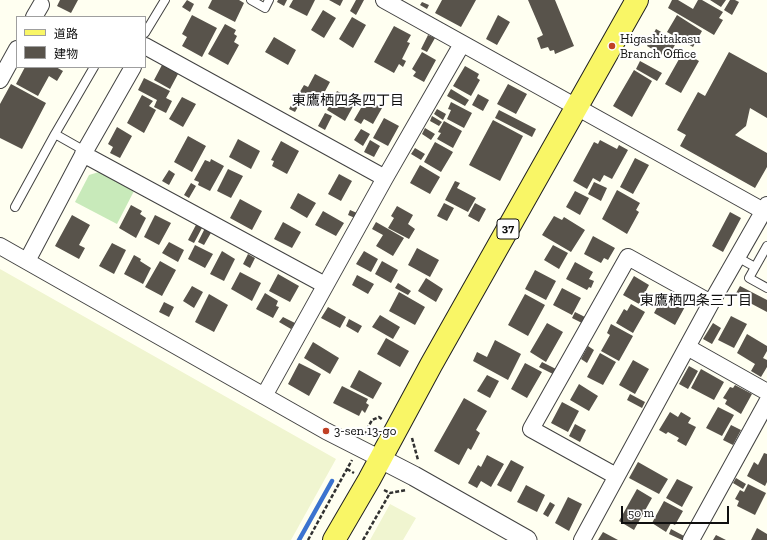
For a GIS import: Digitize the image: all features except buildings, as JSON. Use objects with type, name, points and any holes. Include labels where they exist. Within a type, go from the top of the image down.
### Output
[{"type":"main road","name":"37","points":[[334,540],[381,459],[435,358],[637,0]]},
{"type":"street","points":[[384,0],[577,108],[766,209],[711,303],[582,540]]},
{"type":"street","points":[[264,396],[385,178],[462,44]]},
{"type":"street","points":[[146,47],[385,178]]},
{"type":"street","points":[[0,80],[9,56]]},
{"type":"street","points":[[27,261],[84,152],[132,68]]},
{"type":"street","points":[[84,152],[325,285]]},
{"type":"street","points":[[0,246],[326,431],[414,476],[527,540]]},
{"type":"street","points":[[616,476],[531,429],[628,256],[711,303]]},
{"type":"street","points":[[687,347],[767,392]]},
{"type":"street","points":[[691,540],[767,402]]},
{"type":"lane","points":[[146,31],[165,0]]},
{"type":"lane","points":[[251,0],[265,8],[270,0]]},
{"type":"lane","points":[[15,207],[93,68]]},
{"type":"lane","points":[[55,134],[84,152]]},
{"type":"lane","points":[[767,246],[749,278],[767,288]]},
{"type":"lane","points":[[737,257],[755,267]]},
{"type":"path","points":[[308,540],[347,469]]},
{"type":"path","points":[[363,540],[390,494]]},
{"type":"green space","points":[[99,172],[134,191],[117,224],[75,202],[89,175]]},
{"type":"green space","points":[[0,269],[336,459],[291,540],[0,540]]},
{"type":"green space","points":[[390,504],[416,518],[403,540],[370,540]]},
{"type":"waterway","points":[[299,540],[332,481]]},
{"type":"place","name":"Higashitakasu Branch Office","points":[[612,46]]},
{"type":"place","name":"3-sen 13-go","points":[[326,431]]},
{"type":"district","name":"東鷹栖四条四丁目","points":[[348,101]]},
{"type":"district","name":"東鷹栖四条三丁目","points":[[696,301]]}]
